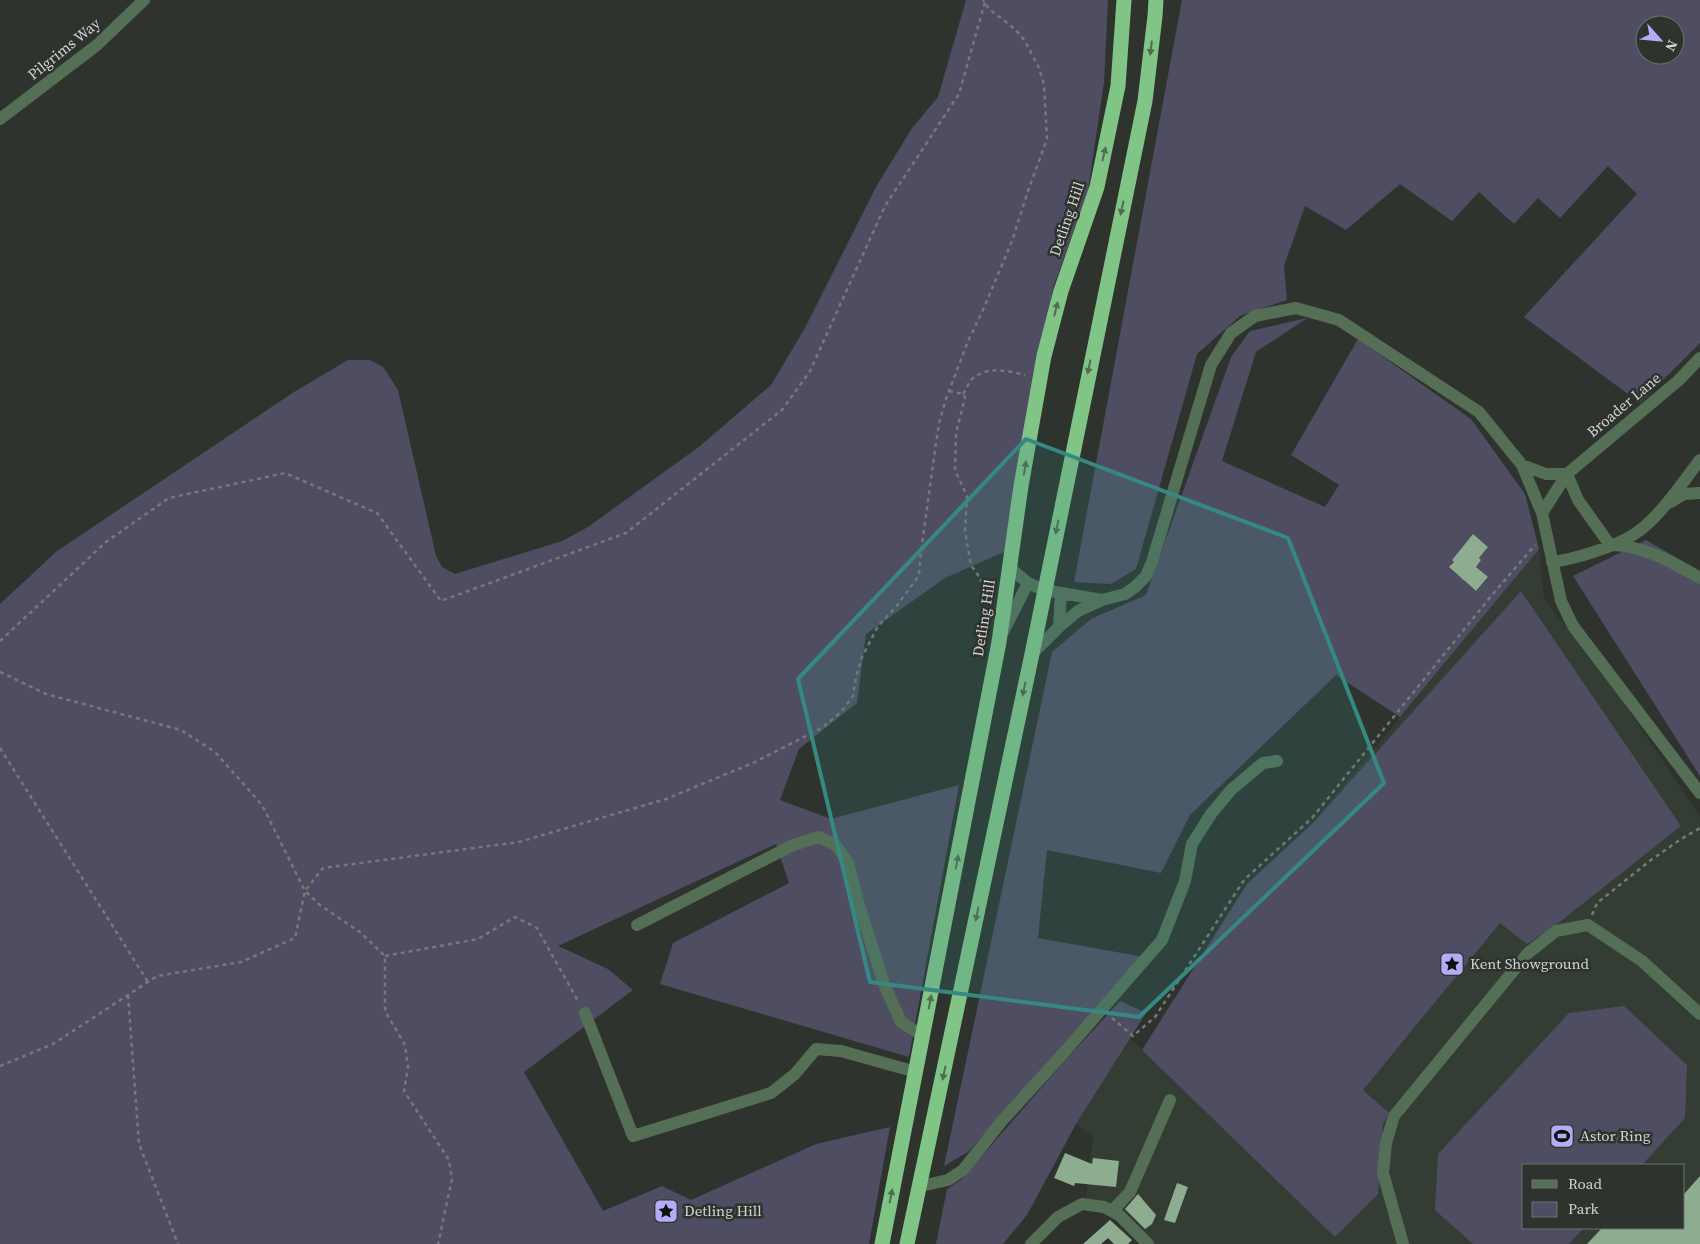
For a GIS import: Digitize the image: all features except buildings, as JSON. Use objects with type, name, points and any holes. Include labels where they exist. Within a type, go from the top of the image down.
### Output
[{"type":"highway","name":"Detling Hill","points":[[882,1244],[999,642],[1040,378],[1061,291],[1097,187],[1118,86],[1124,0]]},
{"type":"highway","points":[[907,1244],[921,1186],[1032,654],[1145,101],[1156,16],[1156,0]]},
{"type":"street","name":"Pilgrims Way","points":[[0,119],[97,45],[144,0]]},
{"type":"street","points":[[1032,654],[1078,611],[1102,600],[1125,594],[1146,576],[1152,562],[1211,365],[1231,332],[1256,316],[1296,308],[1339,320],[1479,412],[1522,465],[1542,513],[1561,601],[1573,626],[1700,792]]},
{"type":"street","name":"Broader Lane","points":[[1542,513],[1567,474],[1679,380],[1700,358]]},
{"type":"street","points":[[1552,562],[1565,560],[1610,545],[1633,535],[1664,506],[1700,460]]},
{"type":"street","points":[[1522,465],[1546,474],[1567,474],[1578,500],[1610,545]]},
{"type":"street","points":[[1664,506],[1684,494],[1700,493]]},
{"type":"street","points":[[1610,545],[1624,545],[1658,555],[1700,578]]},
{"type":"street","points":[[1010,568],[1028,583],[1044,590],[1102,600]]},
{"type":"street","points":[[999,642],[1028,583]]},
{"type":"street","points":[[1059,627],[1060,592]]},
{"type":"street","points":[[921,1186],[948,1180],[963,1170],[1001,1122],[1162,940],[1185,881],[1192,844],[1211,814],[1231,790],[1263,763],[1277,761]]},
{"type":"street","points":[[636,925],[793,845],[819,837],[836,845],[848,863],[884,984],[901,1022],[923,1036]]},
{"type":"street","points":[[1403,1244],[1383,1173],[1386,1143],[1394,1116],[1528,953],[1556,932],[1588,925],[1642,961],[1700,1014]]},
{"type":"street","points":[[585,1013],[633,1136],[771,1093],[795,1074],[816,1049],[841,1051],[916,1072]]},
{"type":"street","points":[[1112,1211],[1130,1192],[1170,1100]]},
{"type":"street","points":[[1032,1244],[1058,1217],[1082,1204],[1104,1207],[1119,1215],[1148,1244]]},
{"type":"path","points":[[0,1066],[52,1044],[157,976],[241,962],[295,938],[305,891],[323,868],[519,842],[666,798],[753,763],[823,726],[841,712],[854,696],[856,677],[862,657],[878,626],[896,607],[917,578],[920,569],[940,419],[968,341],[1012,241],[1047,139],[1044,84],[1039,68],[1026,41],[989,9],[984,1]]},
{"type":"path","points":[[0,641],[106,542],[168,498],[286,473],[377,513],[441,600],[626,534],[782,410],[810,371],[885,206],[960,94],[984,1]]},
{"type":"path","points":[[1007,587],[980,580],[976,571],[971,566],[965,530],[967,496],[955,470],[956,433],[965,398],[963,394],[971,380],[982,372],[1002,370],[1040,378]]},
{"type":"path","points":[[949,391],[963,394]]},
{"type":"path","points":[[1102,1010],[1133,1036],[1155,1017],[1244,880],[1312,818],[1492,595],[1546,532]]},
{"type":"path","points":[[0,672],[46,694],[181,730],[215,752],[262,805],[305,891],[320,905],[361,933],[385,956],[385,1011],[405,1045],[408,1067],[404,1091],[449,1160],[452,1179],[438,1244]]},
{"type":"path","points":[[0,748],[148,982]]},
{"type":"path","points":[[1588,925],[1597,903],[1651,860],[1700,828]]},
{"type":"path","points":[[385,956],[478,939],[515,917],[537,928],[585,1013]]},
{"type":"path","points":[[128,995],[139,1144],[178,1244]]},
{"type":"highlighted area","points":[[1026,439],[1288,538],[1384,783],[1139,1017],[870,982],[798,679]]},
{"type":"shaded area","name":"Kent Showground","points":[[1539,549],[1544,599],[1622,700],[1700,817],[1700,1244],[1140,1244],[1114,1218],[1086,1199],[1093,1137],[1076,1124],[1129,1038],[1142,1049],[1267,879]]},
{"type":"green space","points":[[966,0],[1108,0],[1104,82],[1088,191],[1054,285],[1004,552],[945,578],[866,634],[857,703],[799,749],[780,800],[831,819],[959,785],[909,1057],[660,984],[673,943],[789,883],[776,844],[558,946],[608,969],[633,990],[524,1072],[603,1211],[662,1186],[691,1200],[816,1144],[890,1127],[869,1244],[0,1244],[0,604],[57,551],[294,392],[348,360],[370,360],[383,367],[398,390],[436,556],[442,567],[455,574],[562,541],[588,527],[700,446],[771,385],[805,328],[876,187],[912,128],[938,97]]},
{"type":"green space","points":[[1182,0],[1700,0],[1700,343],[1640,403],[1524,317],[1637,194],[1608,166],[1560,218],[1538,198],[1514,224],[1479,192],[1452,221],[1400,184],[1346,230],[1305,206],[1284,266],[1287,300],[1240,316],[1197,354],[1136,569],[1111,584],[1074,582]]},
{"type":"green space","points":[[1307,318],[1256,352],[1222,461],[1325,507],[1339,485],[1291,455],[1358,339],[1471,419],[1525,494],[1539,549],[1400,717],[1336,675],[1190,815],[1161,873],[1047,850],[1038,938],[1144,957],[968,1152],[944,1166],[1052,652],[1091,619],[1146,595],[1231,357],[1250,331]],"holes":[[[1473,534],[1488,547],[1479,558],[1481,560],[1478,564],[1474,562],[1472,565],[1488,578],[1476,591],[1464,581],[1469,574],[1450,567],[1454,562],[1452,560]]]},
{"type":"green space","points":[[1646,540],[1700,571],[1700,776],[1573,576]]},
{"type":"green space","points":[[1521,591],[1681,826],[1561,921],[1527,944],[1500,923],[1363,1090],[1389,1113],[1383,1124],[1378,1194],[1335,1237],[1142,1050],[1247,884],[1314,822]]},
{"type":"green space","points":[[1120,1001],[1146,1013],[1076,1124],[1027,1215],[1003,1244],[936,1244],[947,1189],[962,1179],[1062,1064]]},
{"type":"green space","name":"Astor Ring","points":[[1624,1006],[1687,1065],[1685,1118],[1643,1164],[1522,1164],[1522,1229],[1583,1229],[1569,1244],[1473,1244],[1435,1210],[1438,1154],[1569,1013]]},
{"type":"place","name":"Kent Showground","points":[[1452,964]]},
{"type":"place","name":"Astor Ring","points":[[1562,1136]]},
{"type":"place","name":"Detling Hill","points":[[666,1211]]}]
